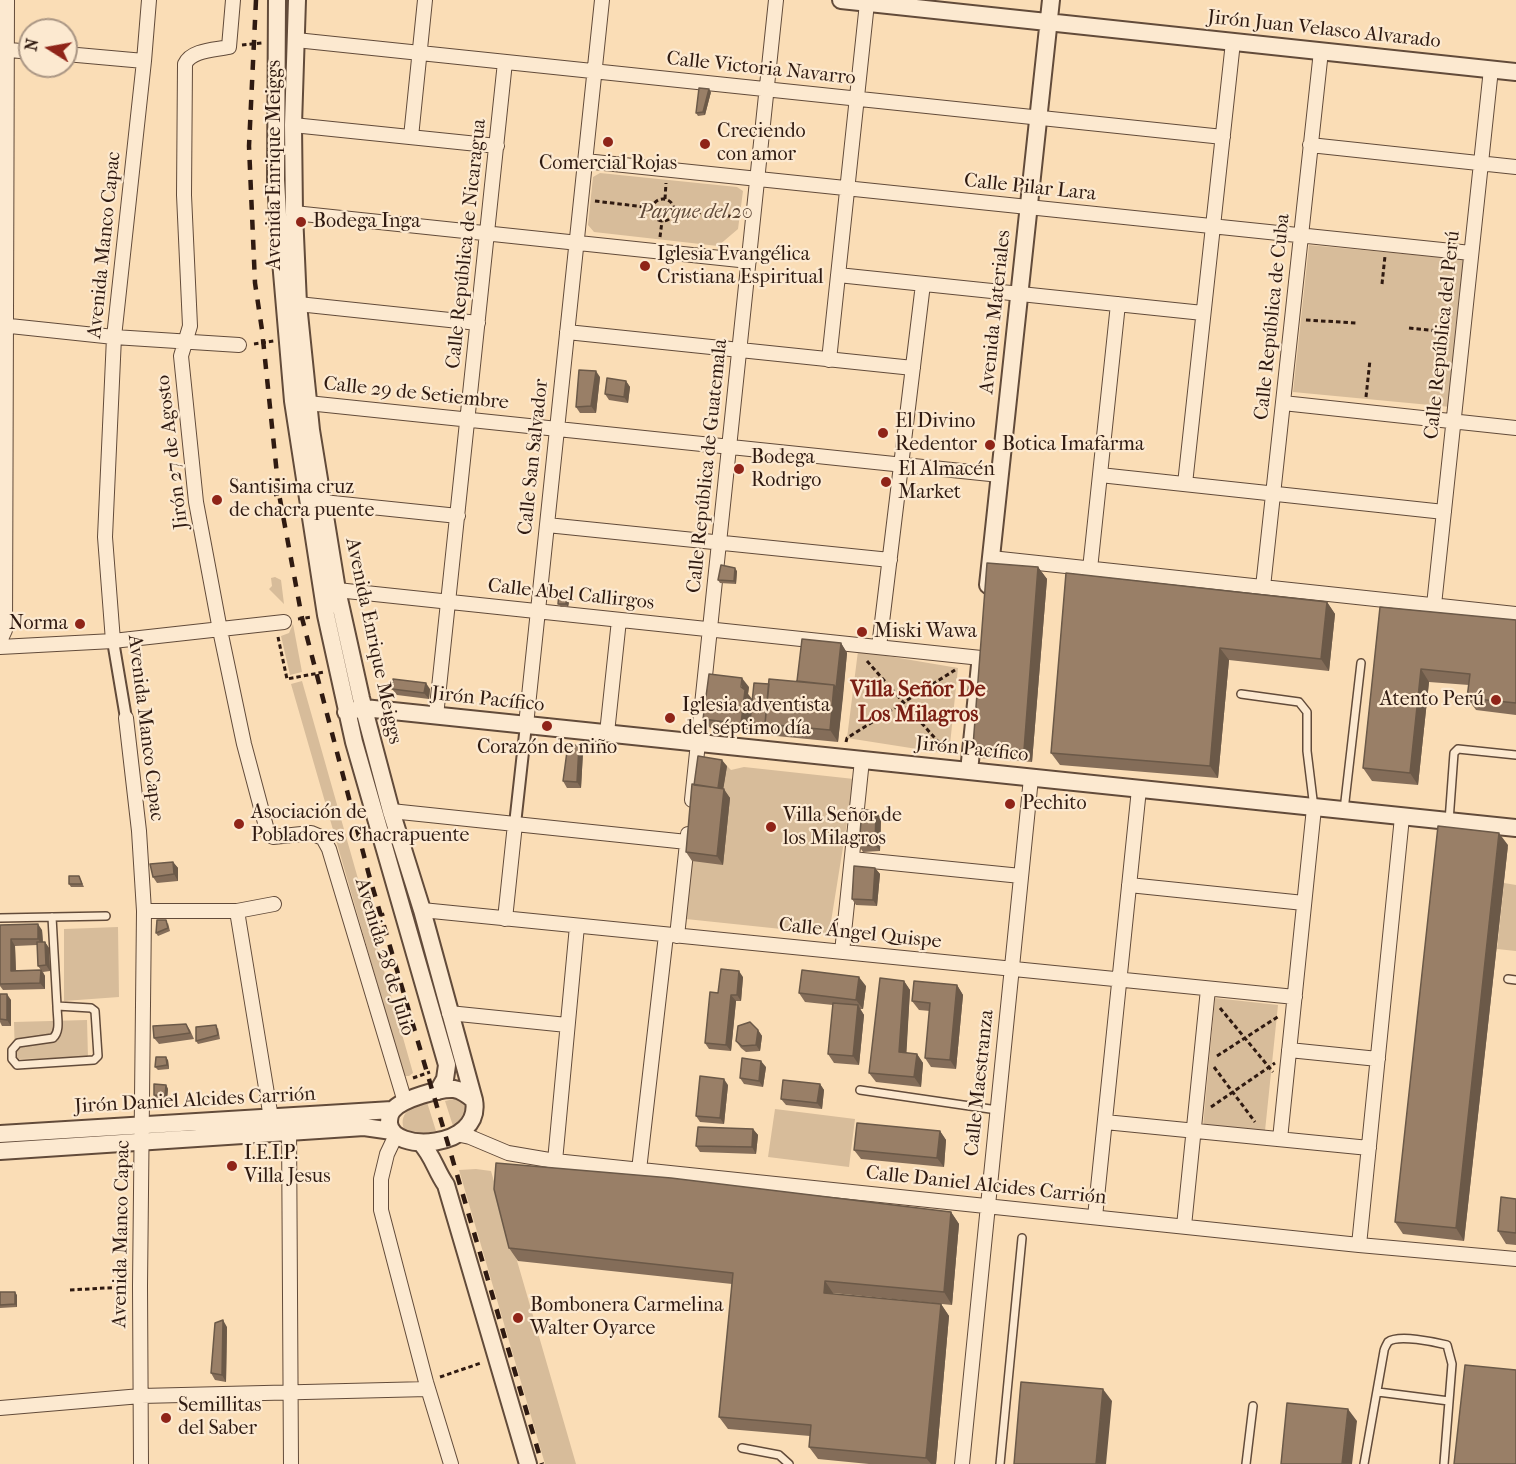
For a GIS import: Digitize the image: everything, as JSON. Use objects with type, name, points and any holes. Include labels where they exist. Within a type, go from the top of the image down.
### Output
[{"type":"street","points":[[0,641],[5,630],[3,49],[7,0]]},
{"type":"street","name":"Avenida Manco Capac","points":[[141,1464],[140,1286],[144,912],[139,831],[126,718],[113,641],[105,537],[114,337],[149,0]]},
{"type":"street","points":[[229,47],[233,0]]},
{"type":"street","name":"Avenida Enrique Meiggs","points":[[277,0],[276,180],[288,340],[323,502],[337,590],[364,708],[449,1013],[448,1065]]},
{"type":"street","name":"Avenida Enrique Meiggs","points":[[297,0],[293,125],[301,402],[326,615],[346,712],[448,1065],[474,1100]]},
{"type":"street","points":[[411,137],[425,0]]},
{"type":"street","name":"Calle San Salvador","points":[[505,919],[602,0]]},
{"type":"street","name":"Calle República de Guatemala","points":[[639,1170],[687,842],[776,0]]},
{"type":"street","name":"Jirón Juan Velasco Alvarado","points":[[841,0],[1516,72]]},
{"type":"street","name":"Avenida Materiales","points":[[987,602],[1051,0]]},
{"type":"street","points":[[829,360],[867,3]]},
{"type":"street","name":"Calle Victoria Navarro","points":[[296,40],[1223,137]]},
{"type":"street","points":[[1185,484],[1233,42]]},
{"type":"street","name":"Jirón 27 de Agosto","points":[[229,47],[193,54],[188,58],[186,64],[184,195],[190,326],[181,356],[196,502],[244,744],[268,834],[273,837],[311,833]]},
{"type":"street","points":[[3,49],[18,51]]},
{"type":"street","name":"Calle República de Cuba","points":[[1263,587],[1321,51]]},
{"type":"street","points":[[78,55],[144,61]]},
{"type":"street","name":"Calle República de Nicaragua","points":[[436,716],[505,62]]},
{"type":"street","name":"Calle República del Perú","points":[[1434,605],[1491,69]]},
{"type":"street","points":[[293,125],[497,146]]},
{"type":"street","points":[[1311,145],[1516,167]]},
{"type":"street","name":"Calle Pilar Lara","points":[[585,161],[1472,253]]},
{"type":"street","points":[[294,213],[749,261]]},
{"type":"street","points":[[838,275],[1203,313]]},
{"type":"street","points":[[879,647],[923,284]]},
{"type":"street","points":[[298,304],[478,323]]},
{"type":"street","points":[[1090,569],[1118,304]]},
{"type":"street","points":[[3,326],[185,343],[239,345]]},
{"type":"street","points":[[567,332],[913,368]]},
{"type":"street","name":"Calle 29 de Setiembre","points":[[301,402],[1000,475]]},
{"type":"street","points":[[1283,403],[1516,428]]},
{"type":"street","points":[[1100,475],[1444,512]]},
{"type":"street","points":[[323,502],[458,516]]},
{"type":"street","points":[[547,525],[890,560]]},
{"type":"street","points":[[991,558],[1516,614]]},
{"type":"street","name":"Calle Abel Callirgos","points":[[337,590],[879,647],[981,652]]},
{"type":"street","points":[[607,734],[619,620]]},
{"type":"street","points":[[0,647],[113,641],[284,622]]},
{"type":"street","points":[[969,764],[981,652]]},
{"type":"street","name":"Jirón Pacífico","points":[[346,712],[364,708],[862,760],[969,764],[1031,778],[1516,828]]},
{"type":"street","points":[[842,952],[862,760]]},
{"type":"street","name":"Calle Maestranza","points":[[962,1464],[1031,778]]},
{"type":"street","points":[[1095,1216],[1139,789]]},
{"type":"street","points":[[1274,1138],[1286,1083],[1314,808]]},
{"type":"street","points":[[391,811],[687,842]]},
{"type":"street","points":[[1359,1245],[1402,816]]},
{"type":"street","name":"Avenida 28 de Julio","points":[[311,833],[323,838],[329,849],[400,1083],[399,1106]]},
{"type":"street","points":[[852,859],[1021,876]]},
{"type":"street","points":[[1129,885],[1304,903]]},
{"type":"street","points":[[144,912],[237,911],[274,904]]},
{"type":"street","name":"Calle Ángel Quispe","points":[[422,910],[1119,980],[1294,1003]]},
{"type":"street","points":[[237,911],[271,1118]]},
{"type":"street","points":[[555,1161],[577,926]]},
{"type":"street","points":[[1184,1226],[1208,991]]},
{"type":"street","points":[[449,1013],[567,1025]]},
{"type":"street","points":[[1289,1053],[1378,1059]]},
{"type":"street","points":[[438,1091],[445,1079],[448,1065]]},
{"type":"street","points":[[421,1143],[450,1137],[470,1125],[474,1117],[474,1100],[454,1089],[438,1091]]},
{"type":"street","name":"Jirón Daniel Alcides Carrión","points":[[0,1151],[143,1142],[289,1124],[399,1106],[438,1091]]},
{"type":"street","points":[[399,1106],[389,1121],[394,1133],[381,1179],[381,1210],[427,1385],[451,1464]]},
{"type":"street","name":"Jirón Daniel Alcides Carrión","points":[[0,1134],[271,1118],[289,1124],[364,1127],[394,1133],[404,1140],[421,1143]]},
{"type":"street","points":[[1105,1122],[1194,1124],[1274,1138],[1369,1148]]},
{"type":"street","points":[[289,1124],[291,1464]]},
{"type":"street","points":[[450,1137],[443,1150],[447,1173],[446,1185],[528,1464]]},
{"type":"street","name":"Calle Daniel Alcides Carrión","points":[[450,1137],[470,1137],[508,1153],[555,1161],[1359,1245],[1516,1259]]},
{"type":"street","points":[[421,1143],[429,1151],[438,1175],[446,1185]]},
{"type":"street","points":[[0,1408],[141,1396],[292,1394],[427,1385]]},
{"type":"lane","points":[[1344,810],[1361,663]]},
{"type":"lane","points":[[1241,694],[1299,702],[1304,706],[1307,712],[1307,751],[1314,808]]},
{"type":"lane","points":[[1449,821],[1454,753],[1458,749],[1516,755]]},
{"type":"lane","points":[[0,918],[106,916]]},
{"type":"lane","points":[[52,917],[58,1031],[53,1038],[18,1043],[12,1050],[12,1059],[17,1065],[97,1059],[95,1011],[91,1008],[57,1006]]},
{"type":"lane","points":[[860,1090],[997,1110]]},
{"type":"lane","points":[[1000,1464],[1022,1238]]},
{"type":"lane","points":[[1364,1464],[1384,1351],[1388,1343],[1396,1339],[1431,1341],[1447,1345],[1452,1364],[1444,1464]]},
{"type":"lane","points":[[1378,1392],[1449,1401]]},
{"type":"lane","points":[[1246,1464],[1253,1406]]},
{"type":"lane","points":[[742,1448],[779,1455],[789,1464]]},
{"type":"path","points":[[229,47],[254,43],[276,43]]},
{"type":"path","points":[[665,199],[671,202],[674,210],[669,219],[662,221],[654,216],[653,208],[657,201],[665,199]]},
{"type":"path","points":[[581,200],[653,208]]},
{"type":"path","points":[[674,210],[753,218]]},
{"type":"path","points":[[1382,284],[1386,244]]},
{"type":"path","points":[[1292,319],[1357,322]]},
{"type":"path","points":[[1409,328],[1463,334]]},
{"type":"path","points":[[239,345],[288,340]]},
{"type":"path","points":[[1364,412],[1370,360]]},
{"type":"path","points":[[274,495],[291,491]]},
{"type":"path","points":[[310,618],[284,622],[287,679],[327,672]]},
{"type":"path","points":[[854,644],[949,754],[969,764]]},
{"type":"path","points":[[843,758],[847,738],[981,652]]},
{"type":"path","points":[[373,918],[386,913]]},
{"type":"path","points":[[1208,991],[1267,1067],[1286,1083]]},
{"type":"path","points":[[1274,1138],[1232,1092],[1209,1061],[1294,1003]]},
{"type":"path","points":[[1194,1124],[1232,1092],[1289,1053]]},
{"type":"path","points":[[400,1083],[448,1065]]},
{"type":"path","points":[[70,1290],[140,1286]]},
{"type":"path","points":[[427,1385],[481,1363]]},
{"type":"green space","name":"Parque del 20","points":[[600,173],[737,187],[743,191],[738,229],[718,246],[594,232],[588,225],[593,177]]},
{"type":"green space","points":[[1309,245],[1469,260],[1451,407],[1293,392]]},
{"type":"green space","points":[[271,578],[281,580],[284,604],[269,589],[272,586]]},
{"type":"green space","points":[[293,624],[302,672],[290,675],[281,636],[289,633]]},
{"type":"green space","points":[[858,651],[958,668],[949,754],[847,738]]},
{"type":"green space","points":[[302,681],[413,1073],[409,1076],[404,1076],[291,684]]},
{"type":"green space","name":"Villa Señor de los Milagros","points":[[702,763],[727,766],[731,770],[744,767],[854,779],[829,934],[686,919]]},
{"type":"green space","points":[[1504,883],[1516,885],[1516,951],[1497,949]]},
{"type":"green space","points":[[118,927],[119,997],[64,1001],[64,929]]},
{"type":"green space","points":[[1215,998],[1278,1005],[1265,1131],[1203,1126]]},
{"type":"green space","points":[[87,1020],[88,1058],[15,1059],[14,1022]]},
{"type":"green space","points":[[458,1098],[466,1101],[468,1123],[453,1126],[445,1101]]},
{"type":"green space","points":[[427,1102],[436,1131],[412,1135],[405,1132],[404,1115],[416,1106]]},
{"type":"green space","points":[[775,1109],[855,1119],[849,1167],[768,1157]]},
{"type":"green space","name":"Bombonera Carmelina Walter Oyarce","points":[[459,1170],[491,1171],[576,1464],[545,1464]]},
{"type":"building","points":[[699,88],[709,89],[703,112],[696,113]]},
{"type":"building","points":[[579,370],[596,371],[591,406],[576,407]]},
{"type":"building","points":[[607,378],[626,381],[624,397],[605,394]]},
{"type":"building","points":[[987,563],[1038,567],[1024,750],[973,746]]},
{"type":"building","points":[[721,565],[735,568],[734,581],[718,580]]},
{"type":"building","points":[[1066,573],[1327,602],[1321,659],[1220,648],[1210,766],[1051,753]]},
{"type":"building","points":[[559,593],[567,594],[566,604],[558,604]]},
{"type":"building","points":[[1380,607],[1516,620],[1516,703],[1467,698],[1470,674],[1421,669],[1410,773],[1363,768]]},
{"type":"building","points":[[802,639],[841,643],[836,688],[834,685],[797,681]]},
{"type":"building","points":[[709,674],[742,678],[741,687],[745,690],[741,724],[703,719]]},
{"type":"building","points":[[393,679],[426,683],[424,693],[392,689]]},
{"type":"building","points":[[769,679],[834,685],[830,730],[765,724]]},
{"type":"building","points":[[754,683],[769,684],[765,724],[769,730],[752,728],[753,722],[750,722]]},
{"type":"building","points":[[568,744],[579,746],[577,782],[563,781]]},
{"type":"building","points":[[698,756],[722,760],[718,788],[694,785]]},
{"type":"building","points":[[692,784],[724,789],[717,856],[686,852]]},
{"type":"building","points":[[862,809],[876,812],[875,845],[859,846]]},
{"type":"building","points":[[1438,826],[1499,833],[1456,1228],[1395,1222]]},
{"type":"building","points":[[173,862],[174,874],[153,877],[150,864]]},
{"type":"building","points":[[854,866],[875,868],[873,900],[852,899]]},
{"type":"building","points":[[69,876],[79,876],[82,884],[69,884]]},
{"type":"building","points":[[157,920],[166,920],[168,928],[156,933]]},
{"type":"building","points":[[38,924],[38,939],[11,939],[11,971],[41,970],[40,983],[0,984],[0,925]]},
{"type":"building","points":[[37,942],[45,942],[46,965],[38,966]]},
{"type":"building","points":[[721,969],[739,971],[737,995],[731,995],[726,1045],[705,1043],[710,992],[718,993]]},
{"type":"building","points":[[802,970],[859,977],[856,1000],[799,993]]},
{"type":"building","points":[[880,978],[904,981],[899,1052],[917,1054],[914,1077],[869,1073]]},
{"type":"building","points":[[914,981],[957,985],[950,1060],[925,1058],[930,1003],[912,1001]]},
{"type":"building","points":[[0,994],[7,994],[7,1020],[0,1019]]},
{"type":"building","points":[[833,1003],[858,1005],[853,1056],[828,1054]]},
{"type":"building","points":[[750,1022],[758,1030],[756,1045],[742,1046],[736,1041],[738,1026]]},
{"type":"building","points":[[186,1024],[190,1033],[154,1038],[153,1026]]},
{"type":"building","points":[[216,1025],[218,1035],[196,1041],[196,1027]]},
{"type":"building","points":[[156,1057],[166,1057],[167,1065],[155,1067]]},
{"type":"building","points":[[742,1058],[761,1061],[759,1081],[740,1078]]},
{"type":"building","points":[[700,1076],[724,1079],[720,1118],[696,1116]]},
{"type":"building","points":[[783,1080],[820,1084],[817,1103],[781,1099]]},
{"type":"building","points":[[154,1084],[166,1085],[165,1096],[154,1095]]},
{"type":"building","points":[[857,1123],[940,1131],[937,1158],[854,1150]]},
{"type":"building","points":[[698,1127],[753,1129],[752,1147],[696,1146]]},
{"type":"building","points":[[496,1163],[671,1178],[951,1212],[944,1292],[825,1281],[824,1293],[941,1304],[926,1458],[809,1447],[811,1425],[719,1417],[733,1273],[509,1248],[494,1189]]},
{"type":"building","points":[[1501,1197],[1516,1199],[1516,1233],[1498,1231]]},
{"type":"building","points":[[0,1292],[15,1292],[15,1304],[0,1305]]},
{"type":"building","points":[[223,1320],[222,1375],[211,1373],[215,1323]]},
{"type":"building","points":[[1465,1365],[1516,1370],[1516,1464],[1454,1464]]},
{"type":"building","points":[[1021,1382],[1103,1389],[1096,1464],[1014,1464]]},
{"type":"building","points":[[1287,1403],[1348,1409],[1342,1464],[1281,1464]]},
{"type":"railway","points":[[256,0],[249,146],[255,283],[279,494],[302,618],[369,875],[542,1464]]},
{"type":"place","name":"Comercial Rojas","points":[[608,142]]},
{"type":"place","name":"Creciendo con amor","points":[[705,144]]},
{"type":"place","name":"Bodega Inga","points":[[301,222]]},
{"type":"place","name":"Iglesia Evangélica Cristiana Espiritual","points":[[645,266]]},
{"type":"place","name":"El Divino Redentor","points":[[883,433]]},
{"type":"place","name":"Botica Imafarma","points":[[990,445]]},
{"type":"place","name":"Bodega Rodrigo","points":[[739,469]]},
{"type":"place","name":"El Almacén Market","points":[[886,482]]},
{"type":"place","name":"Santisima cruz de chacra puente","points":[[217,500]]},
{"type":"place","name":"Norma","points":[[80,624]]},
{"type":"place","name":"Miski Wawa","points":[[862,632]]},
{"type":"place","name":"Atento Perú","points":[[1496,700]]},
{"type":"place","name":"Iglesia adventista del séptimo día","points":[[670,718]]},
{"type":"place","name":"Corazón de niño","points":[[547,726]]},
{"type":"place","name":"Pechito","points":[[1010,804]]},
{"type":"place","name":"Asociación de Pobladores Chacrapuente","points":[[239,824]]},
{"type":"place","name":"Villa Señor de los Milagros","points":[[771,827]]},
{"type":"place","name":"I.E.I.P. Villa Jesus","points":[[232,1166]]},
{"type":"place","name":"Bombonera Carmelina Walter Oyarce","points":[[518,1318]]},
{"type":"place","name":"Semillitas del Saber","points":[[166,1418]]},
{"type":"district","name":"Villa Señor De Los Milagros","points":[[918,704]]}]
